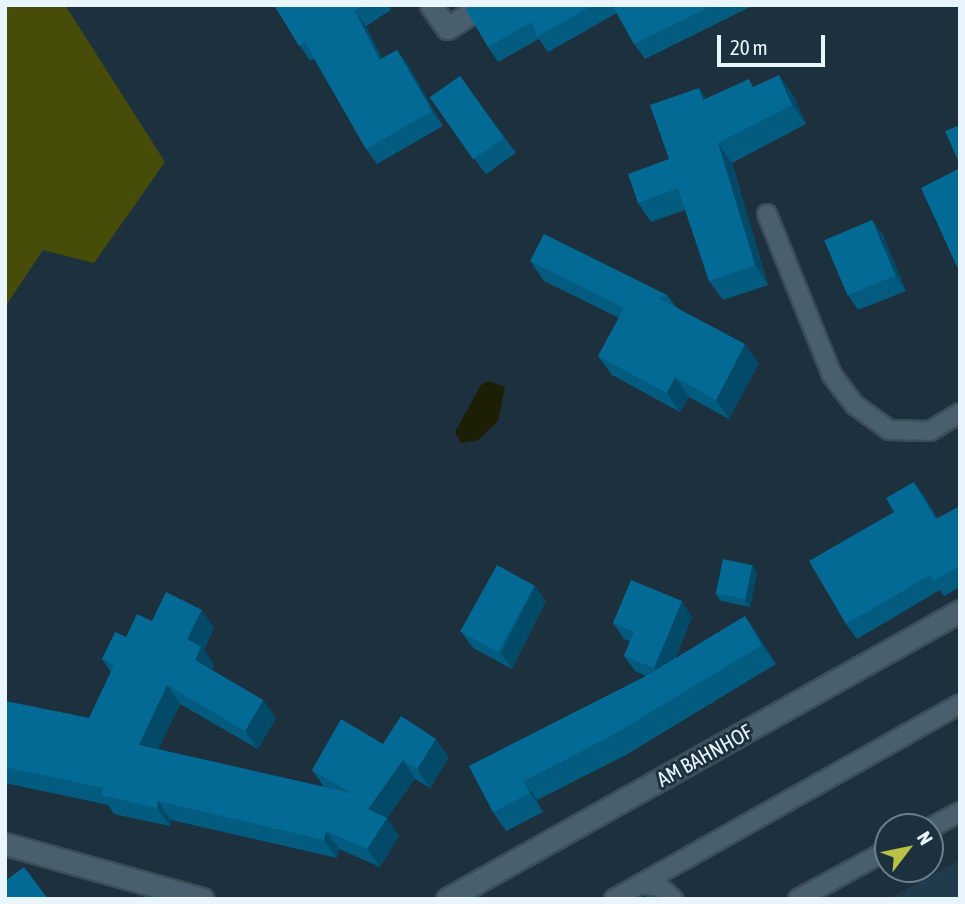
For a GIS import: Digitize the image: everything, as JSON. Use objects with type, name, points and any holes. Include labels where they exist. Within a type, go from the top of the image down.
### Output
[{"type":"street","points":[[431,5],[447,28],[484,5]]},
{"type":"street","name":"AM BAHNHOF","points":[[447,899],[960,611]]},
{"type":"street","points":[[5,844],[202,899]]},
{"type":"lane","points":[[767,214],[832,375],[855,405],[889,430],[930,431],[960,414]]},
{"type":"lane","points":[[614,899],[958,710]]},
{"type":"lane","points":[[944,821],[960,812]]},
{"type":"lane","points":[[799,899],[874,858]]},
{"type":"lane","points":[[640,884],[660,887],[673,899]]},
{"type":"shaded area","points":[[5,5],[65,5],[165,162],[94,263],[43,250],[5,307]]},
{"type":"shaded area","points":[[489,381],[505,387],[498,421],[478,440],[461,443],[455,432],[481,385]]},
{"type":"shaded area","points":[[960,860],[960,899],[889,899],[918,883],[944,883],[944,869]]},
{"type":"building","points":[[274,5],[364,5],[355,11],[380,60],[397,50],[432,111],[366,149],[305,42],[299,46]]},
{"type":"building","points":[[471,5],[593,5],[537,37],[532,22],[488,47],[466,10]]},
{"type":"building","points":[[612,5],[713,5],[634,44]]},
{"type":"building","points":[[779,75],[792,105],[718,143],[755,265],[709,281],[678,188],[638,203],[628,174],[669,159],[650,105],[699,88],[703,100],[749,79],[753,87]]},
{"type":"building","points":[[460,76],[504,138],[473,159],[430,97]]},
{"type":"building","points":[[960,125],[960,165],[945,131]]},
{"type":"building","points":[[960,168],[960,273],[921,188]]},
{"type":"building","points":[[872,220],[895,275],[848,296],[824,240]]},
{"type":"building","points":[[544,234],[667,295],[658,298],[745,344],[716,400],[675,377],[667,393],[598,356],[624,308],[530,261]]},
{"type":"building","points":[[914,482],[936,519],[960,506],[960,566],[933,581],[930,575],[846,624],[809,561],[894,512],[886,498]]},
{"type":"building","points":[[723,559],[752,565],[745,599],[716,593]]},
{"type":"building","points":[[497,565],[535,586],[498,652],[460,631]]},
{"type":"building","points":[[631,580],[682,601],[654,668],[624,656],[634,632],[613,623]]},
{"type":"building","points":[[166,592],[202,610],[187,639],[201,647],[195,660],[263,700],[245,731],[167,685],[139,745],[351,793],[312,770],[341,719],[383,744],[401,716],[436,739],[417,769],[403,760],[368,809],[387,818],[367,849],[326,831],[324,840],[158,801],[157,808],[101,795],[103,788],[5,767],[5,701],[89,718],[114,665],[102,659],[115,632],[126,637],[137,614],[152,621]]},
{"type":"building","points":[[745,616],[762,645],[613,735],[524,781],[530,793],[493,812],[469,766],[646,676]]},
{"type":"building","points":[[24,867],[48,899],[5,899],[5,881]]}]
